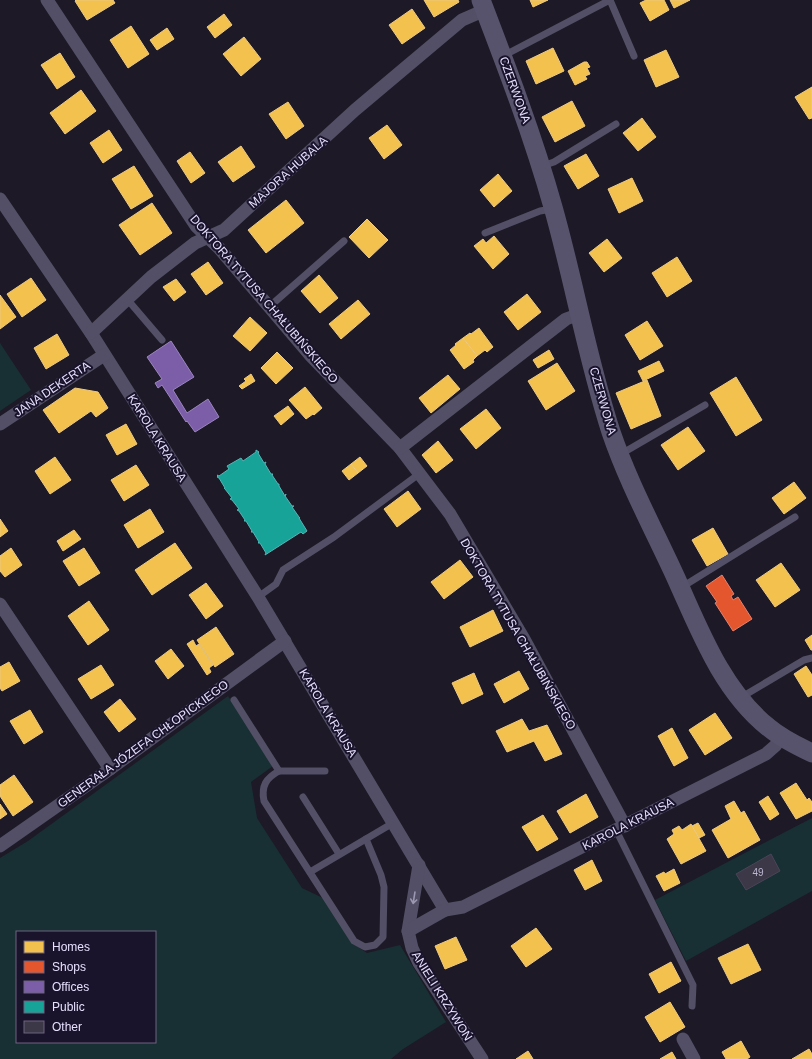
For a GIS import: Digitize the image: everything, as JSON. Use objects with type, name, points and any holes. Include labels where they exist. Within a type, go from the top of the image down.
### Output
[{"type":"street","name":"DOKTORA TYTUSA CHAŁUBIŃSKIEGO","points":[[47,0],[196,226],[219,248],[311,356],[400,448],[450,514],[524,639],[621,828]]},
{"type":"street","name":"MAJORA HUBALA","points":[[90,333],[156,272],[195,243],[224,230],[355,110],[462,20],[483,5]]},
{"type":"street","name":"CZERWONA","points":[[483,5],[503,56],[541,166],[602,401],[620,455],[680,588],[724,676],[739,698],[758,718],[782,737],[812,753]]},
{"type":"street","name":"KAROLA KRAUSA","points":[[0,200],[90,333],[258,597],[445,910],[463,907],[766,754],[782,737]]},
{"type":"street","points":[[400,448],[566,319],[580,314]]},
{"type":"street","name":"JANA DEKERTA","points":[[0,424],[104,355]]},
{"type":"street","points":[[0,604],[110,769]]},
{"type":"street","name":"GENERAŁA JÓZEFA CHŁOPICKIEGO","points":[[0,846],[110,769],[285,641]]},
{"type":"street","name":"ANIELI KRZYWOŃ","points":[[419,865],[408,931],[412,948],[419,963],[482,1059]]},
{"type":"street","points":[[408,931],[445,910]]},
{"type":"street","points":[[682,1039],[694,1059]]},
{"type":"lane","points":[[503,56],[610,0],[634,56]]},
{"type":"lane","points":[[541,166],[554,162],[616,124]]},
{"type":"lane","points":[[485,233],[540,211],[553,208]]},
{"type":"lane","points":[[269,307],[344,241]]},
{"type":"lane","points":[[127,299],[162,340]]},
{"type":"lane","points":[[620,455],[705,405]]},
{"type":"lane","points":[[258,597],[276,584],[283,570],[334,537],[419,474]]},
{"type":"lane","points":[[680,588],[795,517]]},
{"type":"lane","points":[[739,698],[804,660],[812,658]]},
{"type":"lane","points":[[234,700],[279,771]]},
{"type":"lane","points":[[325,771],[279,771],[273,774],[264,784],[262,793],[264,801],[354,941],[365,947],[375,945],[380,942],[382,937],[384,887],[381,875],[366,839]]},
{"type":"lane","points":[[303,797],[340,854]]},
{"type":"lane","points":[[310,872],[393,823]]},
{"type":"lane","points":[[621,828],[693,985],[692,1006]]},
{"type":"green space","points":[[0,343],[31,390],[0,411]]},
{"type":"green space","points":[[228,696],[273,766],[251,782],[257,818],[302,888],[325,899],[352,943],[367,953],[400,945],[446,1022],[403,1049],[391,1059],[0,1059],[0,858],[28,841]]},
{"type":"green space","points":[[812,818],[812,891],[686,961],[655,900]]},
{"type":"building: Homes","points":[[113,0],[115,3],[87,20],[75,1]]},
{"type":"building: Homes","points":[[424,0],[458,0],[459,2],[434,17]]},
{"type":"building: Homes","points":[[530,0],[548,0],[533,7]]},
{"type":"building: Homes","points":[[646,0],[664,0],[669,10],[650,21],[640,3]]},
{"type":"building: Homes","points":[[670,0],[690,0],[674,8]]},
{"type":"building: Homes","points":[[412,9],[425,28],[402,44],[389,25]]},
{"type":"building: Homes","points":[[224,14],[232,25],[215,38],[207,27]]},
{"type":"building: Homes","points":[[131,26],[149,54],[128,68],[110,40]]},
{"type":"building: Homes","points":[[167,28],[174,39],[157,50],[150,40]]},
{"type":"building: Homes","points":[[244,37],[261,59],[241,76],[223,54]]},
{"type":"building: Homes","points":[[553,48],[564,71],[536,84],[526,61]]},
{"type":"building: Homes","points":[[666,50],[679,77],[656,87],[644,60]]},
{"type":"building: Homes","points":[[60,53],[75,77],[57,89],[41,65]]},
{"type":"building: Homes","points":[[584,62],[587,62],[590,67],[587,68],[590,74],[585,76],[587,79],[575,85],[568,71]]},
{"type":"building: Homes","points":[[812,87],[812,118],[809,119],[795,97]]},
{"type":"building: Homes","points":[[81,90],[96,111],[65,134],[50,113]]},
{"type":"building: Homes","points":[[572,101],[585,126],[555,142],[542,117]]},
{"type":"building: Homes","points":[[288,102],[304,126],[286,139],[269,114]]},
{"type":"building: Homes","points":[[642,118],[656,137],[638,151],[623,133]]},
{"type":"building: Homes","points":[[387,125],[402,145],[384,159],[369,138]]},
{"type":"building: Homes","points":[[109,130],[122,150],[103,163],[90,143]]},
{"type":"building: Homes","points":[[241,146],[255,167],[233,182],[218,162]]},
{"type":"building: Homes","points":[[190,152],[205,173],[191,183],[177,161]]},
{"type":"building: Homes","points":[[586,154],[599,176],[578,189],[564,166]]},
{"type":"building: Homes","points":[[134,166],[153,196],[131,209],[112,179]]},
{"type":"building: Homes","points":[[498,174],[512,191],[494,207],[480,190]]},
{"type":"building: Homes","points":[[632,178],[643,201],[619,213],[608,189]]},
{"type":"building: Homes","points":[[286,200],[304,223],[266,253],[248,230]]},
{"type":"building: Homes","points":[[152,203],[172,233],[140,255],[119,225]]},
{"type":"building: Homes","points":[[367,219],[388,240],[369,258],[349,237]]},
{"type":"building: Homes","points":[[494,236],[509,254],[493,269],[474,246],[483,239],[486,243]]},
{"type":"building: Homes","points":[[607,239],[622,258],[604,272],[589,253]]},
{"type":"building: Homes","points":[[677,257],[692,281],[667,297],[652,273]]},
{"type":"building: Homes","points":[[208,262],[223,283],[206,295],[191,274]]},
{"type":"building: Homes","points":[[319,275],[338,298],[320,313],[301,291]]},
{"type":"building: Homes","points":[[31,278],[46,300],[22,317],[7,294]]},
{"type":"building: Homes","points":[[176,279],[186,292],[174,301],[163,287]]},
{"type":"building: Homes","points":[[527,294],[541,312],[518,330],[504,312]]},
{"type":"building: Homes","points":[[0,295],[16,317],[0,329]]},
{"type":"building: Homes","points":[[358,300],[370,314],[341,339],[329,324]]},
{"type":"building: Homes","points":[[250,317],[267,333],[250,351],[233,336]]},
{"type":"building: Homes","points":[[647,321],[663,346],[640,360],[625,335]]},
{"type":"building: Homes","points":[[479,328],[493,347],[487,352],[485,350],[477,356],[463,338]]},
{"type":"building: Homes","points":[[57,334],[69,355],[46,369],[34,348]]},
{"type":"building: Homes","points":[[463,338],[477,356],[473,360],[474,362],[464,369],[450,350]]},
{"type":"building: Homes","points":[[549,350],[554,359],[538,368],[533,360]]},
{"type":"building: Homes","points":[[277,352],[293,368],[276,384],[261,368]]},
{"type":"building: Homes","points":[[659,361],[664,371],[643,381],[638,371]]},
{"type":"building: Homes","points":[[557,363],[575,391],[546,410],[528,381]]},
{"type":"building: Homes","points":[[251,374],[255,381],[242,389],[239,386],[246,381],[244,379]]},
{"type":"building: Homes","points":[[448,375],[460,389],[431,413],[419,398]]},
{"type":"building: Homes","points":[[736,377],[762,420],[736,436],[710,393]]},
{"type":"building: Homes","points":[[647,380],[661,416],[631,429],[616,393]]},
{"type":"building: Homes","points":[[305,387],[322,408],[314,415],[313,414],[306,419],[289,400]]},
{"type":"building: Homes","points":[[75,388],[98,392],[108,408],[96,417],[91,411],[59,433],[43,410]]},
{"type":"building: Homes","points":[[288,406],[294,414],[281,425],[274,416]]},
{"type":"building: Homes","points":[[486,409],[501,428],[476,449],[460,429]]},
{"type":"building: Homes","points":[[126,424],[137,444],[117,455],[106,435]]},
{"type":"building: Homes","points":[[688,427],[705,451],[678,470],[661,445]]},
{"type":"building: Homes","points":[[438,441],[453,460],[436,473],[422,455]]},
{"type":"building: Homes","points":[[55,457],[71,480],[50,494],[35,471]]},
{"type":"building: Homes","points":[[360,457],[367,466],[358,473],[351,464]]},
{"type":"building: Homes","points":[[351,464],[358,473],[349,480],[342,471]]},
{"type":"building: Homes","points":[[136,465],[149,485],[124,501],[111,480]]},
{"type":"building: Homes","points":[[794,482],[806,498],[784,514],[772,498]]},
{"type":"building: Homes","points":[[408,491],[421,509],[397,527],[384,509]]},
{"type":"building: Homes","points":[[150,509],[164,532],[138,548],[124,525]]},
{"type":"building: Homes","points":[[0,519],[8,531],[0,537]]},
{"type":"building: Homes","points":[[713,528],[728,554],[707,566],[692,540]]},
{"type":"building: Homes","points":[[74,530],[81,539],[63,551],[57,541]]},
{"type":"building: Homes","points":[[175,543],[192,568],[152,595],[135,570]]},
{"type":"building: Homes","points":[[11,548],[22,565],[5,577],[0,571],[0,556]]},
{"type":"building: Homes","points":[[84,548],[100,573],[79,586],[63,561]]},
{"type":"building: Homes","points":[[460,560],[473,577],[444,599],[431,582]]},
{"type":"building: Homes","points":[[781,563],[800,590],[775,607],[756,580]]},
{"type":"building: Homes","points":[[206,583],[223,606],[206,619],[189,595]]},
{"type":"building: Homes","points":[[89,601],[109,630],[88,645],[68,616]]},
{"type":"building: Homes","points":[[493,610],[503,631],[470,647],[460,627]]},
{"type":"building: Homes","points":[[216,627],[234,654],[215,667],[197,640]]},
{"type":"building: Homes","points":[[812,635],[812,650],[811,650],[805,640]]},
{"type":"building: Homes","points":[[193,640],[196,646],[199,644],[213,665],[209,668],[211,672],[207,675],[187,644]]},
{"type":"building: Homes","points":[[171,649],[184,666],[168,679],[155,661]]},
{"type":"building: Homes","points":[[9,662],[20,681],[2,691],[0,688],[0,667]]},
{"type":"building: Homes","points":[[101,665],[114,685],[91,699],[78,679]]},
{"type":"building: Homes","points":[[806,666],[812,675],[812,695],[808,697],[794,674]]},
{"type":"building: Homes","points":[[519,671],[529,689],[504,703],[494,684]]},
{"type":"building: Homes","points":[[474,673],[483,694],[462,704],[452,683]]},
{"type":"building: Homes","points":[[120,699],[136,719],[119,732],[104,712]]},
{"type":"building: Homes","points":[[30,710],[43,732],[24,744],[10,721]]},
{"type":"building: Homes","points":[[715,713],[732,738],[705,755],[689,730]]},
{"type":"building: Homes","points":[[522,719],[529,731],[547,725],[562,754],[545,761],[534,741],[507,752],[496,731]]},
{"type":"building: Homes","points":[[672,728],[688,758],[674,766],[658,736]]},
{"type":"building: Homes","points":[[14,775],[33,802],[13,816],[0,796],[0,785]]},
{"type":"building: Homes","points":[[796,783],[807,800],[809,798],[812,802],[812,811],[796,819],[780,793]]},
{"type":"building: Homes","points":[[586,794],[598,817],[570,833],[557,811]]},
{"type":"building: Homes","points":[[768,796],[779,814],[770,820],[759,802]]},
{"type":"building: Homes","points":[[734,801],[741,813],[744,811],[760,840],[728,858],[712,830],[731,819],[725,806]]},
{"type":"building: Homes","points":[[0,804],[7,814],[0,819]]},
{"type":"building: Homes","points":[[543,815],[558,839],[537,851],[522,827]]},
{"type":"building: Homes","points":[[698,823],[705,835],[699,838],[692,826]]},
{"type":"building: Homes","points":[[691,824],[706,851],[681,864],[667,839],[674,834],[672,830],[679,826],[682,830]]},
{"type":"building: Homes","points":[[592,860],[602,881],[585,890],[574,870]]},
{"type":"building: Homes","points":[[674,869],[680,883],[664,891],[656,876],[664,872],[665,874]]},
{"type":"building: Homes","points":[[536,928],[552,949],[526,967],[511,946]]},
{"type":"building: Homes","points":[[456,937],[467,960],[445,969],[435,946]]},
{"type":"building: Homes","points":[[748,944],[761,970],[731,984],[718,958]]},
{"type":"building: Homes","points":[[671,962],[681,981],[659,993],[649,974]]},
{"type":"building: Homes","points":[[670,1002],[685,1027],[660,1042],[645,1017]]},
{"type":"building: Homes","points":[[741,1041],[750,1057],[747,1059],[726,1059],[722,1052]]},
{"type":"building: Homes","points":[[809,1049],[812,1054],[812,1059],[792,1059]]},
{"type":"building: Homes","points":[[528,1051],[533,1059],[516,1059]]},
{"type":"building: Homes","points":[[672,1052],[676,1059],[660,1059]]},
{"type":"building: Shops","points":[[722,575],[734,594],[731,596],[733,600],[738,597],[752,619],[733,631],[715,603],[717,602],[706,586]]},
{"type":"building: Offices","points":[[171,341],[194,377],[173,390],[187,413],[208,399],[219,417],[195,432],[187,421],[186,422],[162,385],[158,388],[155,383],[162,379],[147,357]]},
{"type":"building: Public","points":[[256,450],[259,452],[258,453],[264,463],[266,462],[265,464],[271,474],[273,474],[272,475],[279,484],[285,496],[292,506],[294,506],[292,507],[307,531],[303,534],[301,532],[265,555],[266,553],[260,543],[258,543],[259,542],[253,532],[251,532],[252,531],[246,521],[244,521],[245,520],[237,510],[239,509],[230,499],[232,498],[217,477],[217,475],[219,476],[229,469],[227,466],[241,458],[243,461],[256,452]]},
{"type":"building: Other","points":[[771,854],[780,871],[746,890],[736,874]]}]
